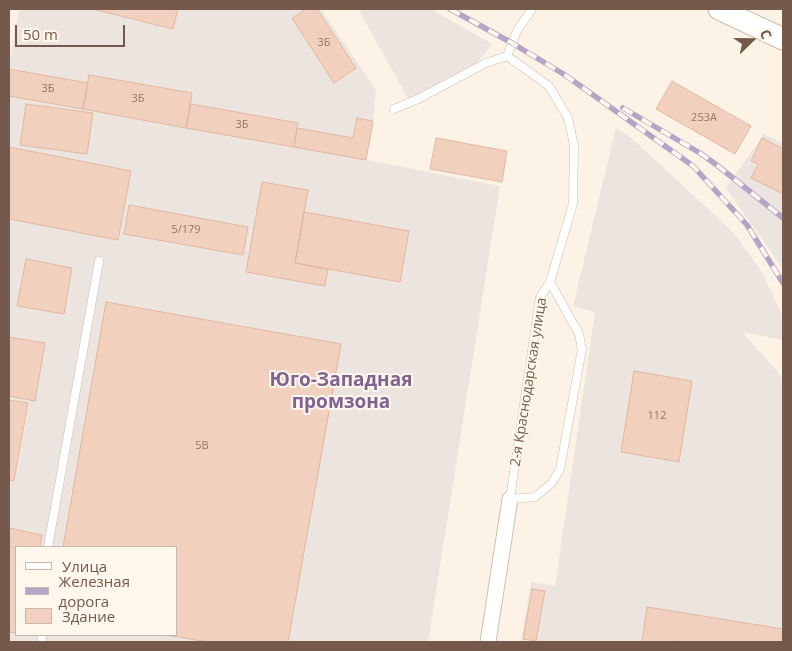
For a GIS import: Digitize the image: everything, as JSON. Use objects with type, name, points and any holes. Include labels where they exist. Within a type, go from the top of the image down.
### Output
[{"type":"street","points":[[719,9],[783,39]]},
{"type":"street","name":"2-я Краснодарская улица","points":[[488,642],[510,500]]},
{"type":"lane","points":[[394,108],[418,99],[486,63],[507,56],[517,31],[532,9]]},
{"type":"lane","name":"2-я Краснодарская улица","points":[[507,56],[549,86],[568,118],[574,145],[572,204],[550,282],[540,297],[510,500]]},
{"type":"lane","points":[[48,546],[99,261]]},
{"type":"lane","points":[[510,500],[535,497],[552,483],[560,469],[562,460],[582,349],[580,334],[550,282]]},
{"type":"shaded area","points":[[19,9],[321,9],[376,90],[366,160],[500,186],[428,642],[9,642],[9,481],[15,481],[29,403],[9,399],[9,64]]},
{"type":"shaded area","points":[[358,9],[431,9],[492,44],[478,62],[409,100]]},
{"type":"shaded area","points":[[616,128],[628,135],[733,232],[763,274],[783,317],[783,340],[742,332],[778,372],[783,381],[783,642],[521,642],[531,582],[555,586],[595,312],[573,306]]},
{"type":"shaded area","points":[[764,134],[783,143],[783,269],[726,188]]},
{"type":"building","points":[[93,9],[178,9],[173,29]]},
{"type":"building","points":[[306,9],[317,9],[356,68],[334,83],[292,18]]},
{"type":"building","points":[[9,69],[88,83],[83,109],[9,96]]},
{"type":"building","points":[[89,75],[192,93],[186,128],[83,109]]},
{"type":"building","points":[[672,81],[751,126],[735,154],[656,109]]},
{"type":"building","points":[[26,104],[93,113],[87,154],[20,145]]},
{"type":"building","points":[[191,104],[298,123],[294,147],[186,128]]},
{"type":"building","points":[[357,118],[373,121],[366,160],[294,147],[297,128],[353,138]]},
{"type":"building","points":[[436,138],[507,151],[502,182],[430,169]]},
{"type":"building","points":[[762,138],[783,149],[783,194],[751,178],[758,164],[751,161]]},
{"type":"building","points":[[9,147],[131,171],[118,240],[9,219]]},
{"type":"building","points":[[262,182],[308,190],[295,263],[328,269],[325,286],[246,272]]},
{"type":"building","points":[[129,205],[248,227],[243,255],[124,234]]},
{"type":"building","points":[[304,212],[409,231],[400,282],[295,263]]},
{"type":"building","points":[[26,259],[72,268],[64,314],[17,306]]},
{"type":"building","points":[[106,302],[341,344],[288,642],[208,642],[172,636],[178,636],[178,546],[63,546]]},
{"type":"building","points":[[9,337],[45,343],[35,401],[9,396]]},
{"type":"building","points":[[634,371],[692,381],[679,462],[621,452]]},
{"type":"building","points":[[9,400],[28,403],[14,481],[9,480]]},
{"type":"building","points":[[9,528],[42,535],[40,546],[15,546],[15,633],[9,632]]},
{"type":"building","points":[[532,589],[545,591],[536,641],[523,639]]},
{"type":"building","points":[[647,607],[783,629],[783,642],[642,642]]},
{"type":"railway","points":[[450,9],[565,75],[693,166],[747,225],[783,283]]},
{"type":"railway","points":[[623,108],[700,153],[783,218]]},
{"type":"district","name":"Юго-Западная промзона","points":[[341,392]]}]
